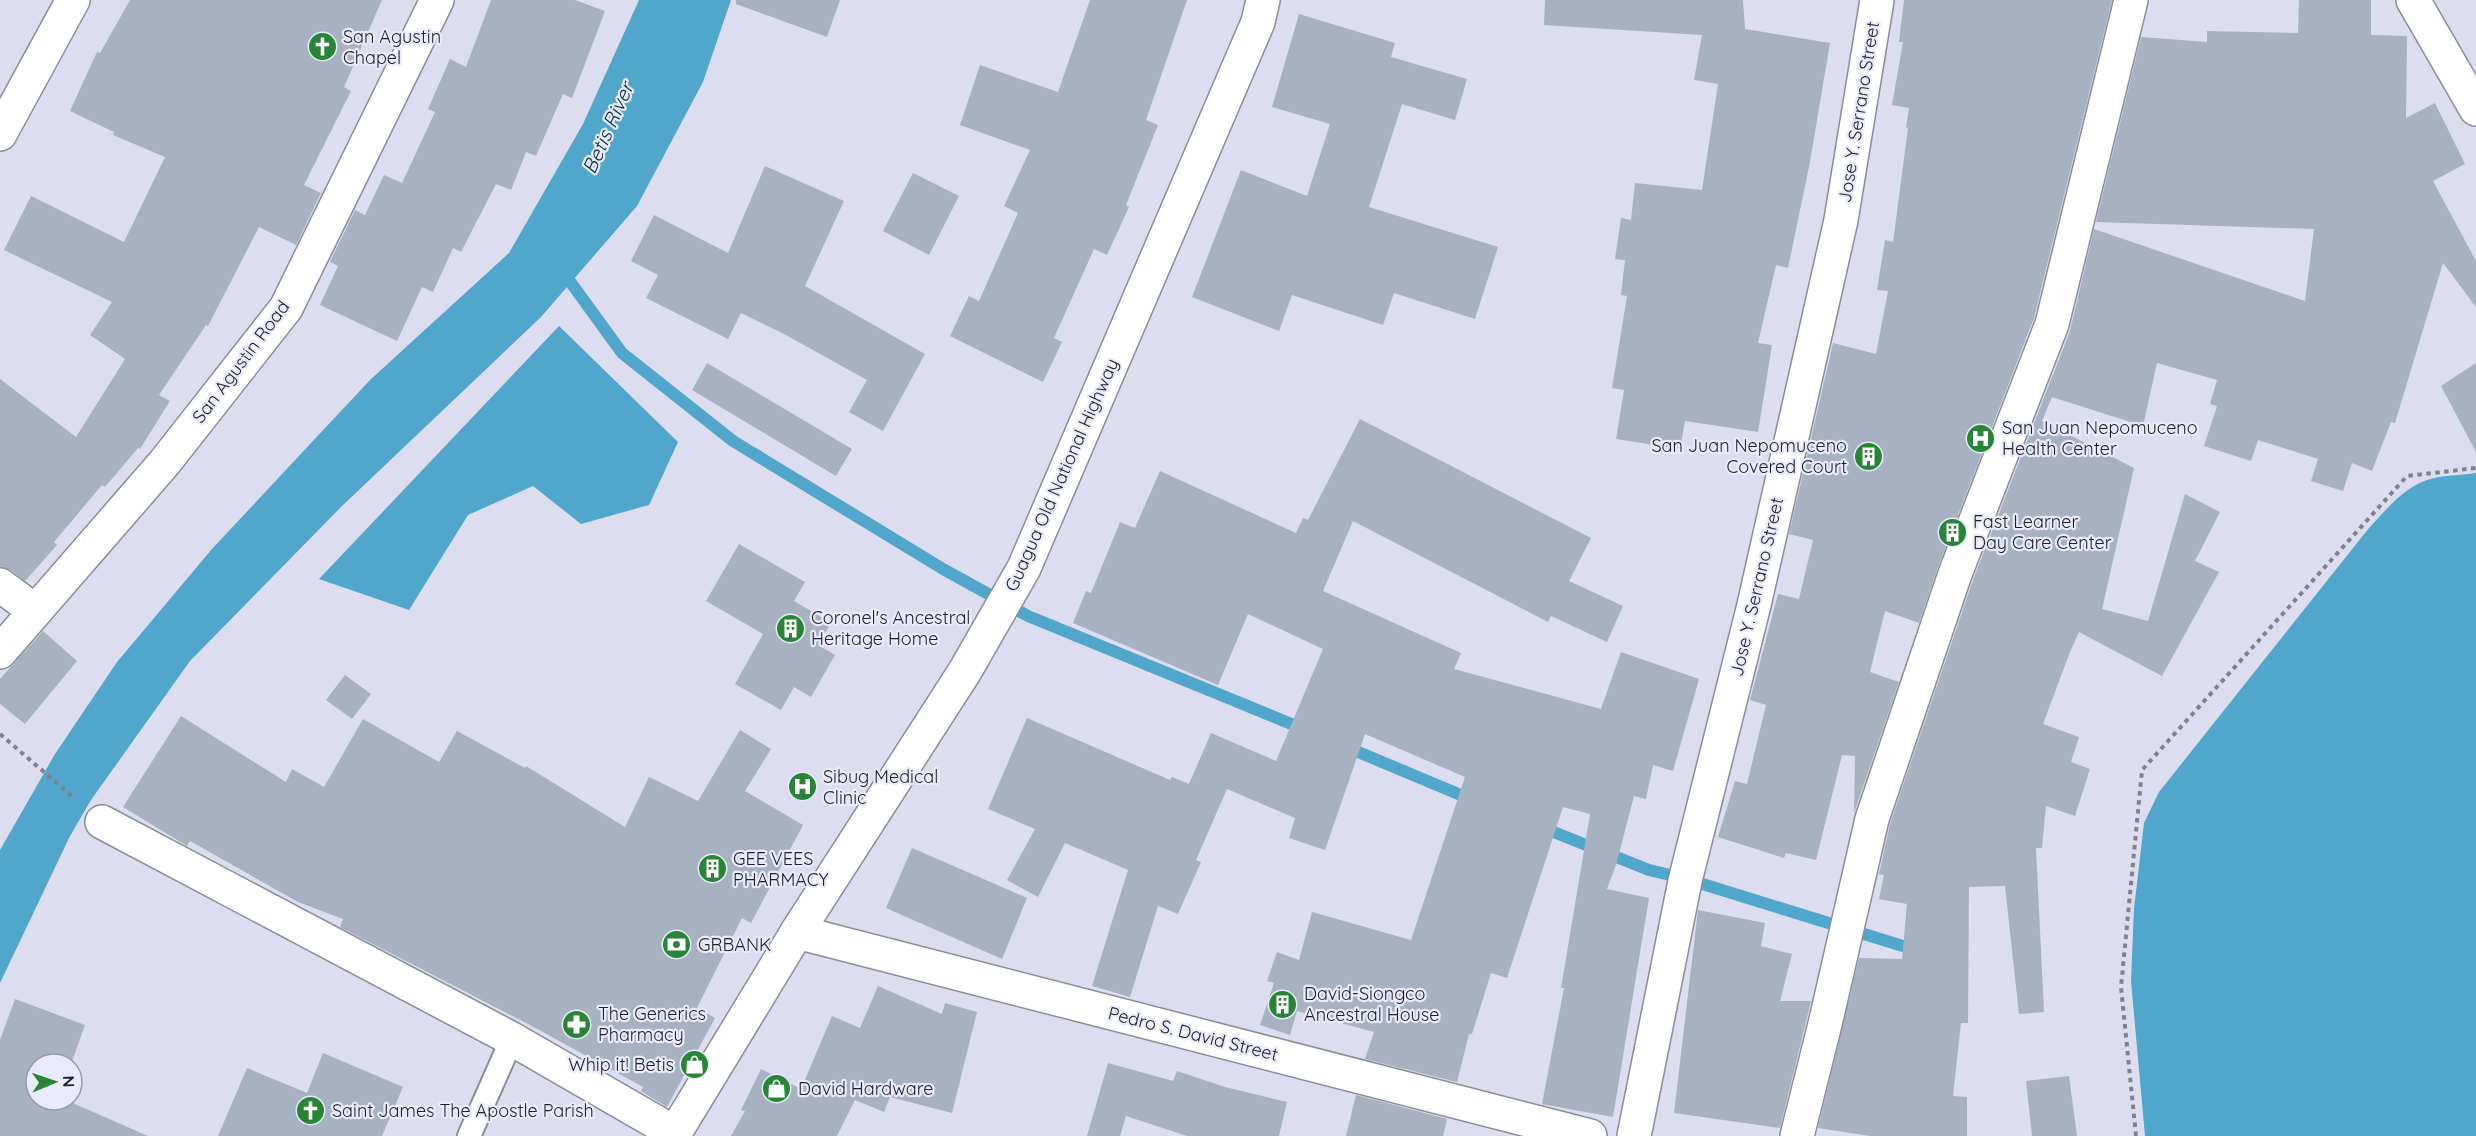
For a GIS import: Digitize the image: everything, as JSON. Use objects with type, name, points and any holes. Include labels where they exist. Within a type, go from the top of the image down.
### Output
[{"type":"street","points":[[0,134],[73,0]]},
{"type":"street","name":"San Agustin Road","points":[[0,652],[165,462],[286,308],[437,0]]},
{"type":"street","name":"Guagua Old National Highway","points":[[674,1134],[797,932],[965,671],[1024,568],[1258,22],[1263,0]]},
{"type":"street","name":"Jose Y. Serrano Street","points":[[1634,1136],[1685,881],[1754,605],[1841,220],[1877,0]]},
{"type":"street","points":[[1797,1136],[1872,819],[1955,574],[2052,324],[2131,0]]},
{"type":"street","points":[[2414,0],[2476,109]]},
{"type":"street","points":[[0,585],[35,611]]},
{"type":"street","points":[[102,822],[512,1039],[674,1134]]},
{"type":"street","name":"Pedro S. David Street","points":[[797,932],[1590,1136]]},
{"type":"lane","points":[[470,1136],[512,1039]]},
{"type":"path","points":[[2136,1136],[2121,987],[2142,770],[2407,476],[2476,468]]},
{"type":"path","points":[[0,734],[102,822]]},
{"type":"water","name":"Betis River","points":[[639,0],[731,0],[703,82],[637,206],[541,317],[342,506],[190,661],[91,800],[70,836],[0,983],[0,850],[55,754],[117,662],[212,549],[370,380],[509,253],[583,124]]},
{"type":"water","points":[[559,326],[678,442],[649,505],[581,524],[533,486],[468,515],[409,610],[319,579]]},
{"type":"water","points":[[2476,473],[2476,1136],[2145,1136],[2131,981],[2134,909],[2144,823],[2159,792],[2369,528],[2390,505],[2406,491],[2424,481]]},
{"type":"building","points":[[130,0],[382,0],[344,87],[351,91],[304,185],[321,193],[296,245],[259,227],[208,326],[206,325],[159,395],[170,401],[140,449],[138,448],[105,487],[102,485],[54,542],[57,545],[25,581],[11,570],[0,567],[0,379],[76,437],[125,359],[90,335],[112,302],[4,250],[31,196],[124,242],[165,157],[113,135],[114,132],[70,111],[97,52],[100,53]]},
{"type":"building","points":[[491,0],[575,0],[605,11],[572,98],[563,94],[536,156],[526,152],[511,190],[496,184],[461,252],[453,248],[433,292],[422,287],[397,341],[320,305],[338,266],[330,262],[355,210],[365,215],[384,175],[402,183],[435,112],[428,109],[450,59],[466,67]]},
{"type":"building","points":[[736,0],[840,0],[827,37],[736,4]]},
{"type":"building","points":[[1090,0],[1187,0],[1146,120],[1158,125],[1126,205],[1129,207],[1107,255],[1094,249],[1054,338],[1062,342],[1043,382],[950,336],[969,296],[979,301],[1018,213],[1004,206],[1030,150],[960,125],[980,65],[1058,92]]},
{"type":"building","points":[[1545,0],[1743,0],[1745,29],[1830,43],[1810,162],[1788,268],[1776,265],[1758,343],[1772,345],[1758,432],[1685,421],[1680,449],[1616,439],[1624,390],[1612,388],[1627,296],[1621,295],[1625,260],[1615,259],[1621,218],[1631,220],[1635,183],[1702,190],[1718,84],[1694,80],[1702,35],[1544,25]]},
{"type":"building","points":[[1904,0],[2112,0],[2034,318],[1938,567],[1919,623],[1885,611],[1870,672],[1899,682],[1854,813],[1855,756],[1842,755],[1816,860],[1786,853],[1784,858],[1718,837],[1735,781],[1747,784],[1766,705],[1750,700],[1778,594],[1799,599],[1813,540],[1789,534],[1833,343],[1876,354],[1888,291],[1877,290],[1885,240],[1893,242],[1908,128],[1906,127],[1909,108],[1892,105],[1903,42],[1899,42]]},
{"type":"building","points":[[2299,0],[2371,0],[2371,35],[2407,36],[2406,118],[2435,103],[2465,164],[2433,181],[2476,261],[2476,307],[2443,263],[2395,423],[2391,422],[2372,471],[2352,463],[2343,491],[2311,481],[2318,459],[2258,440],[2251,461],[2204,446],[2217,406],[2210,404],[2217,380],[2157,363],[2143,426],[2052,397],[2042,421],[2134,468],[2102,609],[2148,621],[2185,494],[2220,512],[2195,561],[2219,572],[2162,676],[2079,632],[2070,652],[2043,724],[2079,737],[2071,762],[2090,769],[2075,816],[2046,806],[2042,848],[2036,848],[2044,1012],[2019,1014],[2005,886],[1969,887],[1968,1023],[1961,1023],[1953,1096],[1967,1097],[1967,1136],[1870,1136],[1818,1128],[1859,958],[1902,959],[1907,904],[1879,899],[1884,875],[1879,874],[1890,824],[1973,580],[2070,331],[2094,229],[2305,301],[2314,229],[2096,222],[2141,37],[2207,42],[2207,31],[2298,33]]},
{"type":"building","points":[[1299,14],[1395,43],[1391,57],[1467,79],[1455,120],[1402,104],[1369,207],[1498,247],[1475,319],[1394,293],[1383,325],[1292,295],[1279,331],[1192,297],[1241,170],[1307,196],[1330,124],[1272,107]]},
{"type":"building","points":[[765,166],[844,201],[805,286],[925,354],[883,431],[849,412],[867,380],[741,313],[728,339],[646,298],[658,275],[631,261],[654,215],[728,253]]},
{"type":"building","points":[[913,173],[959,196],[929,255],[883,231]]},
{"type":"building","points":[[707,363],[852,449],[836,476],[692,390]]},
{"type":"building","points":[[2476,363],[2476,452],[2441,386]]},
{"type":"building","points":[[1360,419],[1591,538],[1569,581],[1623,606],[1607,642],[1551,616],[1548,622],[1353,521],[1323,591],[1461,653],[1454,669],[1601,709],[1621,652],[1699,679],[1673,771],[1653,765],[1646,799],[1634,796],[1616,865],[1607,889],[1649,898],[1613,1117],[1542,1104],[1564,988],[1561,988],[1590,814],[1563,807],[1507,978],[1491,973],[1472,1034],[1469,1034],[1457,1082],[1365,1059],[1374,1032],[1297,1011],[1290,1035],[1260,1025],[1274,983],[1267,981],[1277,952],[1299,960],[1312,912],[1411,940],[1465,777],[1365,734],[1325,850],[1289,838],[1295,818],[1227,789],[1196,860],[1201,862],[1178,914],[1158,906],[1130,997],[1092,986],[1128,870],[1065,843],[1038,897],[1007,880],[1035,829],[988,809],[1027,718],[1170,780],[1172,777],[1189,784],[1211,733],[1276,761],[1323,649],[1248,614],[1218,685],[1073,623],[1086,591],[1091,593],[1120,522],[1135,528],[1160,471],[1296,533],[1303,518],[1308,520]]},
{"type":"building","name":"Coronel's Ancestral Heritage Home","points":[[739,544],[805,582],[794,601],[831,623],[818,645],[835,655],[811,697],[794,687],[781,710],[735,684],[763,634],[706,601]]},
{"type":"building","points":[[43,631],[77,661],[25,724],[0,704],[0,679]]},
{"type":"building","points":[[345,675],[371,694],[352,719],[326,700]]},
{"type":"building","points":[[181,716],[286,782],[292,769],[324,787],[363,719],[439,762],[457,731],[525,768],[526,766],[625,827],[649,777],[698,801],[740,730],[771,749],[745,791],[803,825],[751,923],[742,918],[697,1008],[715,1018],[667,1107],[641,1091],[643,1087],[530,1025],[340,927],[343,919],[298,902],[190,841],[187,846],[123,807]]},
{"type":"building","points":[[912,848],[1027,898],[1002,959],[886,908]]},
{"type":"building","points":[[1698,910],[1765,923],[1761,946],[1792,954],[1780,1001],[1811,1001],[1780,1128],[1674,1113]]},
{"type":"building","points":[[878,986],[942,1014],[945,1003],[977,1012],[952,1113],[890,1097],[884,1112],[855,1100],[837,1136],[731,1136],[745,1111],[741,1110],[761,1069],[801,1089],[832,1016],[860,1028]]},
{"type":"building","points":[[15,999],[85,1025],[75,1052],[24,1052],[24,1112],[84,1112],[84,1108],[148,1136],[0,1136],[0,1040]]},
{"type":"building","name":"Saint James The Apostle Parish","points":[[323,1053],[403,1087],[382,1136],[218,1136],[247,1068],[307,1093]]},
{"type":"building","points":[[1108,1063],[1173,1081],[1177,1071],[1225,1087],[1287,1102],[1279,1136],[1187,1136],[1126,1116],[1120,1136],[1087,1136]]},
{"type":"building","points":[[2069,1076],[2077,1136],[2032,1136],[2026,1081]]},
{"type":"building","points":[[1356,1095],[1447,1119],[1443,1136],[1346,1136]]},
{"type":"waterway","points":[[561,269],[622,353],[733,441],[943,569],[1028,616],[1306,730]]},
{"type":"waterway","points":[[1344,746],[1475,801]]},
{"type":"waterway","points":[[1541,827],[1649,870],[1683,878]]},
{"type":"waterway","points":[[1696,882],[1919,951]]},
{"type":"place","name":"San Agustin Chapel","points":[[322,47]]},
{"type":"place","name":"San Juan Nepomuceno Health Center","points":[[1981,438]]},
{"type":"place","name":"San Juan Nepomuceno Covered Court","points":[[1868,456]]},
{"type":"place","name":"Fast Learner Day Care Center","points":[[1952,532]]},
{"type":"place","name":"Coronel's Ancestral Heritage Home","points":[[790,628]]},
{"type":"place","name":"Sibug Medical Clinic","points":[[802,787]]},
{"type":"place","name":"GEE VEES PHARMACY","points":[[712,869]]},
{"type":"place","name":"GRBANK","points":[[677,945]]},
{"type":"place","name":"David-Siongco Ancestral House","points":[[1283,1004]]},
{"type":"place","name":"The Generics Pharmacy","points":[[577,1024]]},
{"type":"place","name":"Whip it! Betis","points":[[695,1065]]},
{"type":"place","name":"David Hardware","points":[[777,1089]]},
{"type":"place","name":"Saint James The Apostle Parish","points":[[311,1111]]}]
